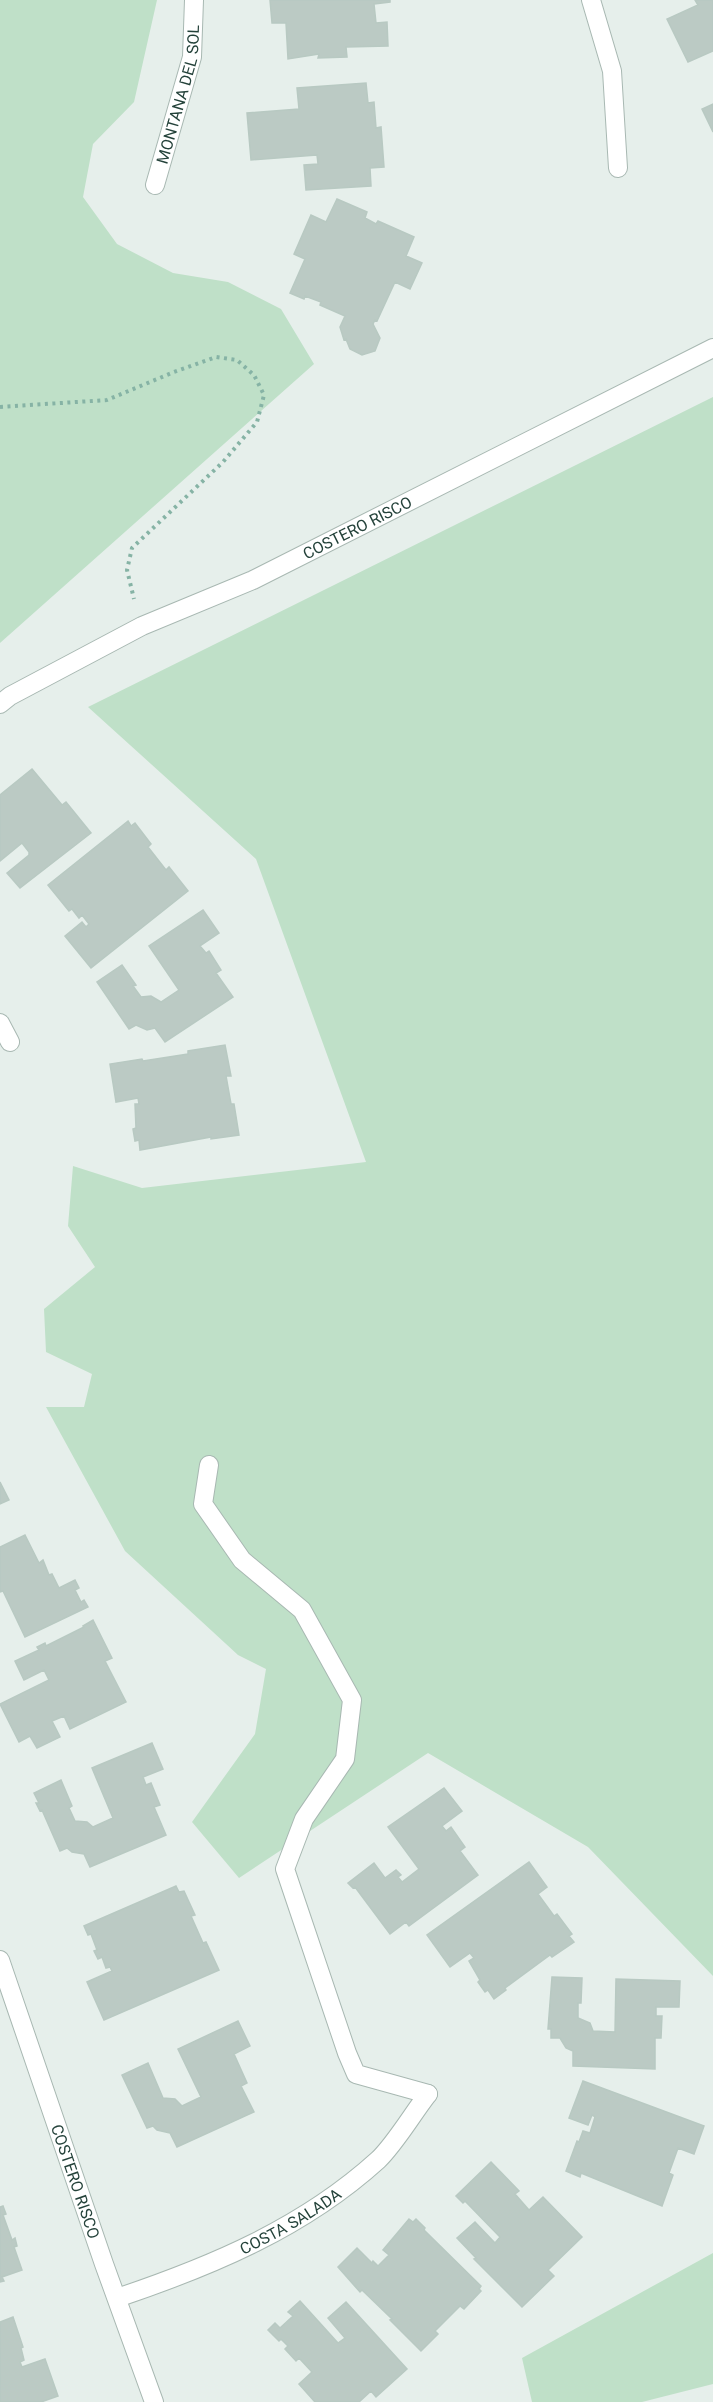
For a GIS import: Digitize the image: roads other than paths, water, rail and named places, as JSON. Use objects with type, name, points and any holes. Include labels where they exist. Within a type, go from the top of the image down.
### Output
[{"type":"street","name":"MONTANA DEL SOL","points":[[155,185],[192,57],[194,0]]},
{"type":"street","points":[[591,0],[612,71],[618,168]]},
{"type":"street","name":"COSTERO RISCO","points":[[0,704],[10,696],[142,626],[253,580],[713,348]]},
{"type":"street","points":[[0,1023],[10,1042]]},
{"type":"street","name":"COSTA SALADA","points":[[117,2298],[236,2253],[302,2218],[379,2159],[428,2094],[356,2074],[347,2054],[285,1869],[304,1820],[345,1759],[352,1700],[302,1610],[242,1560],[203,1504],[209,1465]]},
{"type":"street","name":"COSTERO RISCO","points":[[0,1960],[154,2402]]}]
